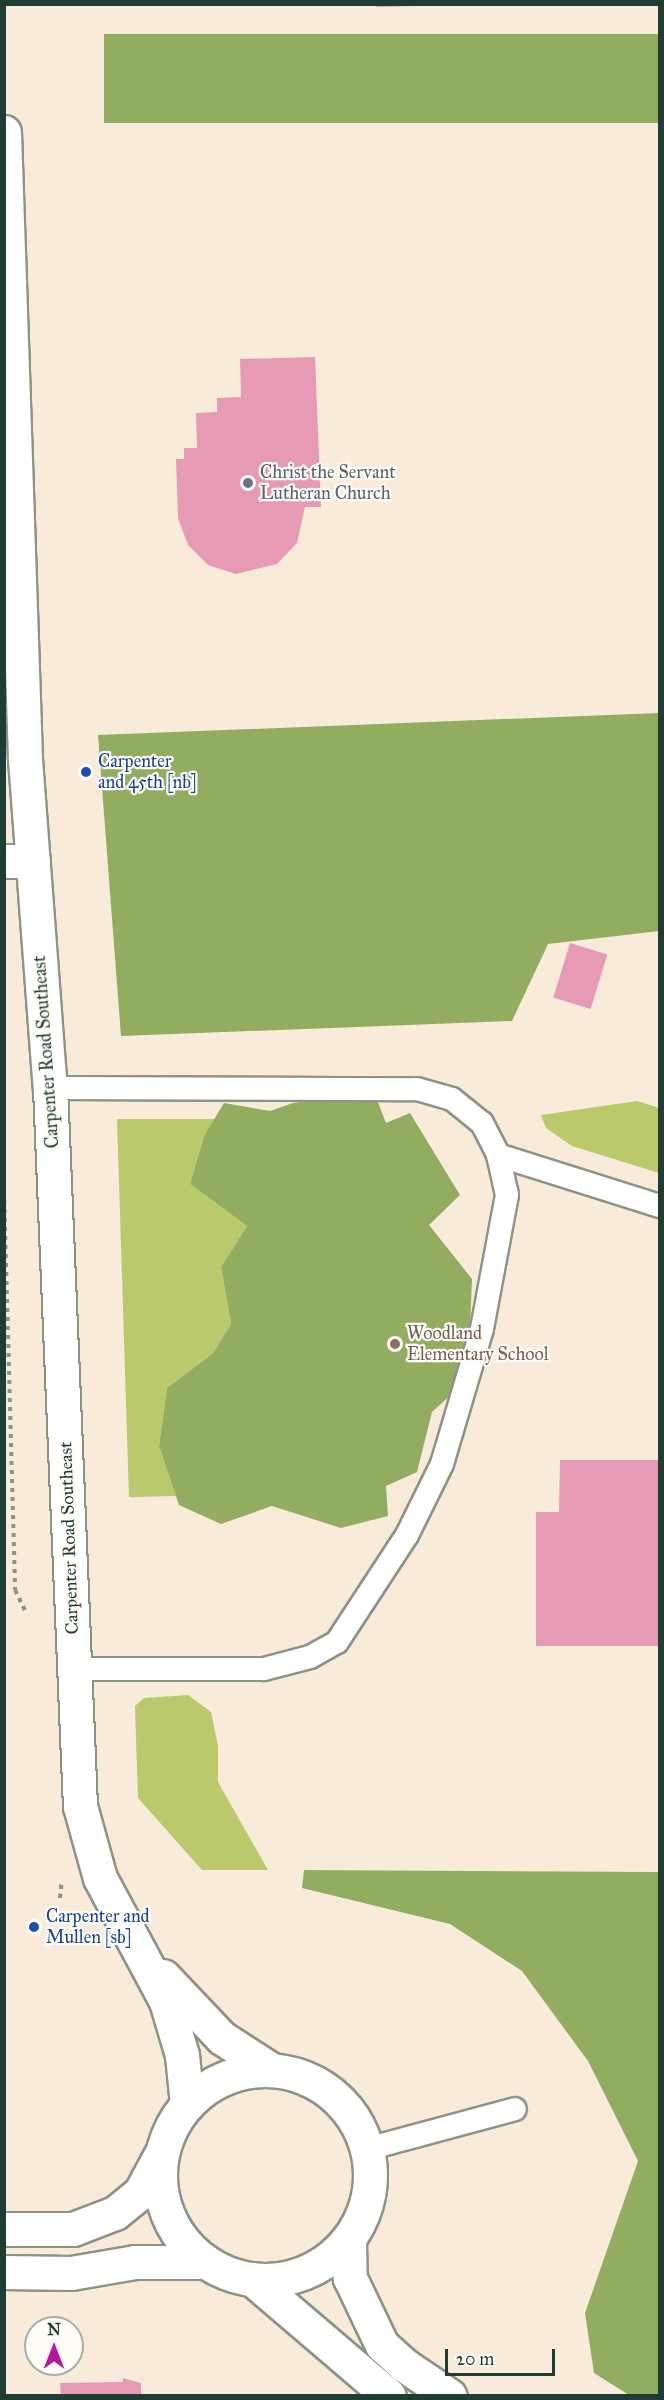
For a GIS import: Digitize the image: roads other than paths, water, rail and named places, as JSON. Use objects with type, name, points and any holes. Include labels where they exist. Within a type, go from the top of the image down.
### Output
[{"type":"street","name":"Carpenter Road Southeast","points":[[4,132],[25,759],[19,861],[50,1088],[80,1806],[100,1878],[146,1958],[166,2001],[182,2055],[187,2105]]},
{"type":"street","name":"Carpenter Road Southeast","points":[[146,1958],[222,2038],[273,2070]]},
{"type":"street","points":[[4,2229],[73,2229],[115,2213],[140,2193],[187,2105],[206,2088],[229,2077],[273,2070],[309,2079],[340,2101],[352,2115],[367,2149],[370,2168],[366,2205],[349,2239],[330,2258],[306,2272],[279,2279],[252,2279]]},
{"type":"street","points":[[163,2150],[160,2177],[164,2204],[180,2236],[206,2262]]},
{"type":"street","points":[[349,2239],[350,2278],[382,2344],[404,2365],[450,2396]]},
{"type":"street","points":[[4,2272],[71,2273],[135,2262],[206,2262],[252,2279],[389,2396]]},
{"type":"lane","points":[[50,1088],[377,1086],[417,1089],[452,1099],[482,1123],[498,1155],[507,1195],[482,1329],[442,1464],[407,1535],[337,1642],[310,1657],[264,1669],[75,1669]]},
{"type":"lane","points":[[498,1155],[660,1206]]},
{"type":"lane","points":[[367,2149],[515,2109]]},
{"type":"place","name":"Christ the Servant Lutheran Church","points":[[248,483]]},
{"type":"place","name":"Carpenter and 45th [nb]","points":[[86,772]]},
{"type":"place","name":"Woodland Elementary School","points":[[395,1344]]},
{"type":"place","name":"Carpenter and Mullen [sb]","points":[[34,1927]]}]
